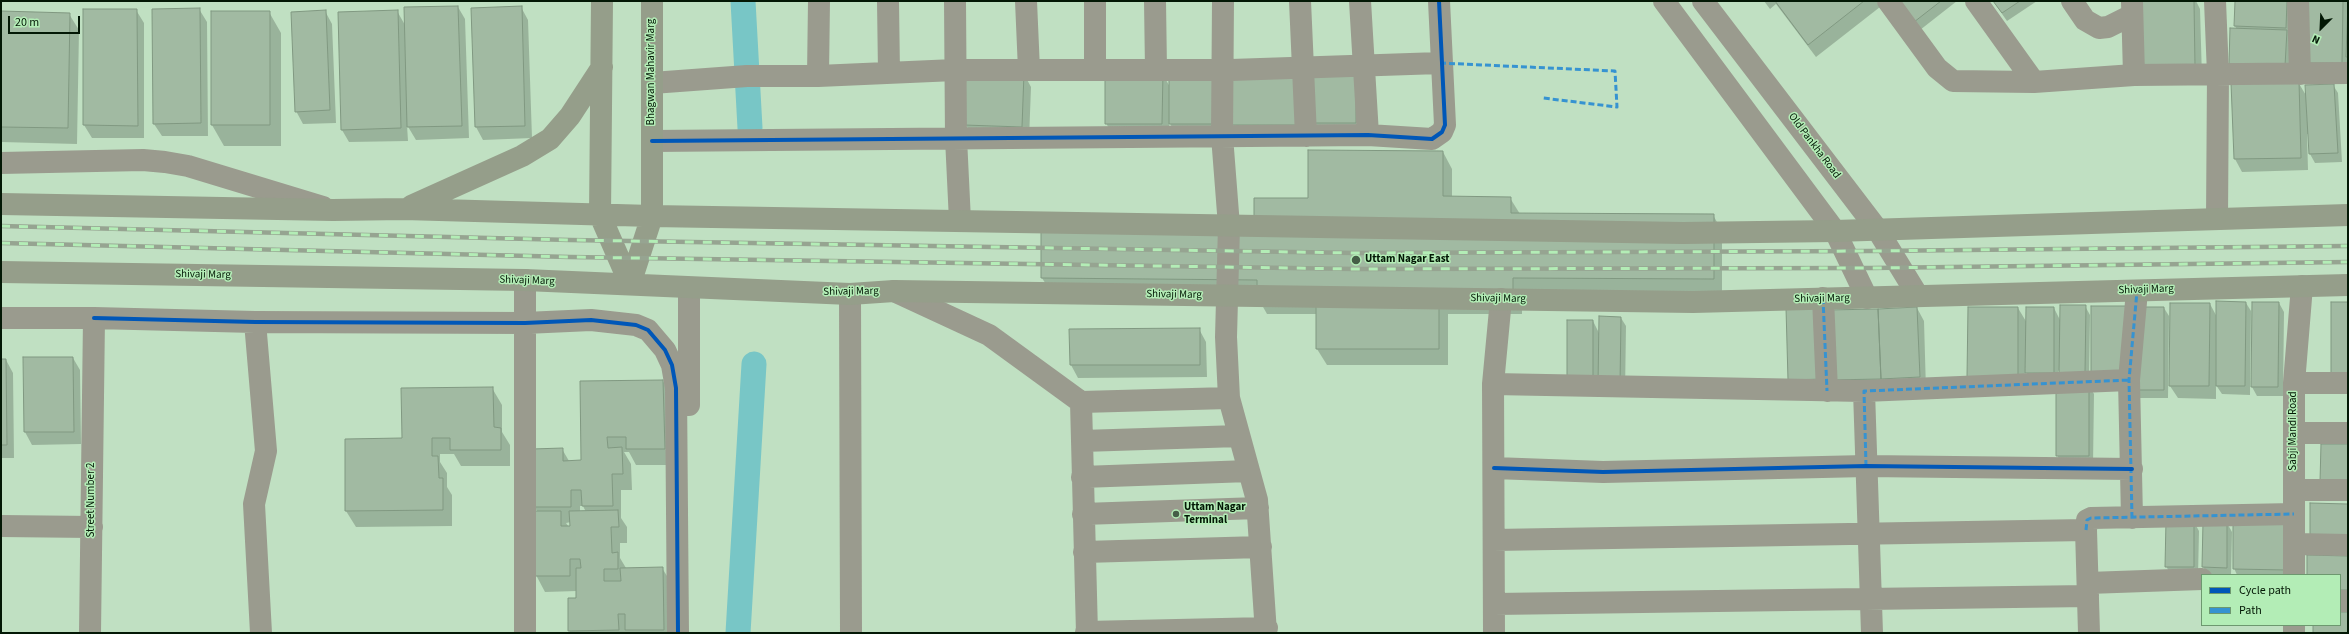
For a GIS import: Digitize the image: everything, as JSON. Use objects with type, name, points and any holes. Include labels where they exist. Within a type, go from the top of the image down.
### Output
[{"type":"main road","points":[[602,1],[600,215],[630,284]]},
{"type":"main road","name":"Bhagwan Mahavir Marg","points":[[630,284],[652,216],[652,1]]},
{"type":"main road","points":[[404,209],[515,160],[550,139],[570,116],[602,68]]},
{"type":"main road","points":[[1,204],[333,210],[404,209],[652,216],[1683,233],[1835,231],[2348,215]]},
{"type":"main road","name":"Shivaji Marg","points":[[1,272],[525,280],[850,294],[894,290],[1693,302],[2348,285]]},
{"type":"street","points":[[818,76],[819,1]]},
{"type":"street","points":[[888,1],[889,73]]},
{"type":"street","points":[[955,1],[956,138],[960,221]]},
{"type":"street","points":[[1026,1],[1029,70]]},
{"type":"street","points":[[1095,1],[1095,70]]},
{"type":"street","points":[[1155,1],[1156,70]]},
{"type":"street","points":[[1081,402],[1086,632],[1266,630],[1258,508],[1229,398],[1226,337],[1229,226],[1222,136],[1223,1]]},
{"type":"street","points":[[1300,1],[1306,136]]},
{"type":"street","points":[[1360,1],[1362,66],[1368,135]]},
{"type":"street","points":[[652,142],[1368,135],[1438,137],[1445,125],[1440,63],[1439,1]]},
{"type":"street","points":[[1664,1],[1835,231],[1867,298]]},
{"type":"street","name":"Old Pankha Road","points":[[1703,1],[1877,229],[1918,296]]},
{"type":"street","points":[[1888,1],[1944,76],[1952,81],[2034,82],[2134,75],[2348,73]]},
{"type":"street","points":[[1976,1],[2034,82]]},
{"type":"street","points":[[2072,1],[2085,20],[2099,28],[2108,27],[2132,8]]},
{"type":"street","points":[[2215,1],[2218,74],[2217,219]]},
{"type":"street","points":[[2298,1],[2300,74]]},
{"type":"street","points":[[2132,8],[2134,75]]},
{"type":"street","points":[[652,83],[747,76],[818,76],[955,70],[1222,70],[1440,63]]},
{"type":"street","points":[[1,163],[143,160],[165,162],[188,166],[333,210]]},
{"type":"street","points":[[525,280],[525,633]]},
{"type":"street","name":"Sabji Mandi Road","points":[[2294,574],[2294,383],[2302,286]]},
{"type":"street","points":[[689,288],[690,633]]},
{"type":"street","points":[[894,290],[989,335],[1081,402],[1229,398]]},
{"type":"street","points":[[2132,518],[2129,380],[2137,291]]},
{"type":"street","points":[[850,294],[852,633]]},
{"type":"street","points":[[1823,298],[1827,391]]},
{"type":"street","points":[[1494,633],[1493,384],[1501,299]]},
{"type":"street","points":[[1,318],[525,324],[590,320],[636,324],[648,330],[665,350],[672,365],[676,388],[678,633]]},
{"type":"street","name":"Street Number 2","points":[[90,633],[94,318]]},
{"type":"street","points":[[255,322],[266,451],[254,504],[260,633]]},
{"type":"street","points":[[1493,384],[1864,391],[2129,380]]},
{"type":"street","points":[[2294,383],[2348,383]]},
{"type":"street","points":[[1864,391],[1872,633]]},
{"type":"street","points":[[2294,433],[2348,433]]},
{"type":"street","points":[[1082,441],[1239,436]]},
{"type":"street","points":[[1494,468],[1603,472],[1866,466],[2132,469]]},
{"type":"street","points":[[1082,477],[1249,471]]},
{"type":"street","points":[[2294,490],[2348,490]]},
{"type":"street","points":[[1083,514],[1258,508]]},
{"type":"street","points":[[2089,633],[2087,520],[2091,518],[2294,514]]},
{"type":"street","points":[[1,526],[92,527]]},
{"type":"street","points":[[1494,540],[1718,535],[1869,535],[2086,530]]},
{"type":"street","points":[[2294,544],[2348,545]]},
{"type":"street","points":[[1084,552],[1261,547]]},
{"type":"street","points":[[1494,604],[1872,599],[2088,589],[2201,579]]},
{"type":"building","points":[[1775,1],[1864,1],[1808,45]]},
{"type":"building","points":[[1897,1],[1941,1],[1914,22]]},
{"type":"building","points":[[1993,1],[2020,1],[2002,13]]},
{"type":"building","points":[[2136,1],[2194,1],[2195,66],[2137,67]]},
{"type":"building","points":[[2235,1],[2287,1],[2286,28],[2234,26]]},
{"type":"building","points":[[2306,1],[2343,1],[2342,63],[2305,63]]},
{"type":"building","points":[[2348,1],[2348,57],[2346,57]]},
{"type":"building","points":[[458,6],[462,126],[407,127],[404,7]]},
{"type":"building","points":[[522,6],[525,126],[475,127],[471,8]]},
{"type":"building","points":[[200,8],[201,123],[153,124],[152,9]]},
{"type":"building","points":[[83,9],[137,9],[138,126],[83,125]]},
{"type":"building","points":[[326,10],[330,110],[295,112],[291,12]]},
{"type":"building","points":[[398,10],[401,128],[341,130],[338,12]]},
{"type":"building","points":[[1,11],[70,13],[68,128],[1,127]]},
{"type":"building","points":[[211,11],[270,11],[270,125],[211,125]]},
{"type":"building","points":[[2230,28],[2287,30],[2285,66],[2229,64]]},
{"type":"building","points":[[966,71],[1024,73],[1022,127],[964,125]]},
{"type":"building","points":[[1105,72],[1163,72],[1162,124],[1105,124]]},
{"type":"building","points":[[1310,73],[1356,73],[1356,123],[1310,123]]},
{"type":"building","points":[[1169,75],[1215,75],[1214,124],[1169,124]]},
{"type":"building","points":[[1230,75],[1302,75],[1303,125],[1230,125]]},
{"type":"building","points":[[2299,81],[2301,158],[2234,159],[2231,83]]},
{"type":"building","points":[[2334,84],[2338,153],[2309,154],[2305,85]]},
{"type":"building","points":[[1308,150],[1443,151],[1443,196],[1511,197],[1511,213],[1714,214],[1714,279],[1513,278],[1513,299],[1439,298],[1439,349],[1316,349],[1316,298],[1257,298],[1257,280],[1041,278],[1041,216],[1254,217],[1254,198],[1308,198]]},
{"type":"building","points":[[2216,301],[2246,302],[2245,386],[2216,386]]},
{"type":"building","points":[[2252,302],[2279,302],[2278,387],[2251,387]]},
{"type":"building","points":[[2331,302],[2348,302],[2348,376],[2331,376]]},
{"type":"building","points":[[2170,303],[2210,303],[2209,386],[2169,386]]},
{"type":"building","points":[[2060,305],[2086,305],[2085,374],[2059,373]]},
{"type":"building","points":[[2091,306],[2126,306],[2125,374],[2091,374]]},
{"type":"building","points":[[1823,307],[1825,379],[1788,380],[1786,308]]},
{"type":"building","points":[[1917,307],[1920,377],[1881,379],[1878,309]]},
{"type":"building","points":[[1968,307],[2018,307],[2018,377],[1967,377]]},
{"type":"building","points":[[2026,307],[2054,307],[2054,373],[2025,373]]},
{"type":"building","points":[[2136,307],[2164,307],[2164,390],[2131,390]]},
{"type":"building","points":[[1878,309],[1881,379],[1829,380],[1827,310]]},
{"type":"building","points":[[1599,316],[1621,317],[1620,385],[1598,385]]},
{"type":"building","points":[[1567,320],[1593,320],[1593,385],[1567,385]]},
{"type":"building","points":[[1200,328],[1200,365],[1070,365],[1069,329]]},
{"type":"building","points":[[23,357],[73,357],[74,432],[24,432]]},
{"type":"building","points":[[1,359],[6,359],[7,445],[1,445]]},
{"type":"building","points":[[663,380],[665,449],[626,449],[626,437],[607,437],[608,448],[622,447],[623,474],[612,474],[613,506],[582,506],[581,490],[571,490],[571,507],[534,507],[532,449],[563,448],[563,461],[581,460],[580,381]]},
{"type":"building","points":[[2056,384],[2089,385],[2089,456],[2056,456]]},
{"type":"building","points":[[493,387],[494,427],[501,428],[501,450],[450,450],[450,438],[432,438],[432,456],[438,456],[439,478],[443,478],[443,510],[345,511],[345,439],[402,438],[401,388]]},
{"type":"building","points":[[2321,444],[2348,444],[2348,483],[2320,482]]},
{"type":"building","points":[[2310,503],[2348,504],[2348,536],[2310,536]]},
{"type":"building","points":[[618,510],[619,527],[611,527],[612,553],[618,552],[618,569],[604,569],[604,581],[621,581],[620,568],[663,567],[664,630],[625,630],[625,614],[618,614],[619,630],[568,631],[568,598],[576,598],[576,568],[581,568],[580,559],[570,559],[570,576],[535,576],[534,511],[561,511],[561,526],[570,526],[569,511]]},
{"type":"building","points":[[2166,521],[2194,521],[2194,567],[2165,567]]},
{"type":"building","points":[[2233,521],[2288,521],[2287,570],[2233,569]]},
{"type":"building","points":[[2203,522],[2227,522],[2227,568],[2202,567]]},
{"type":"building","points":[[2307,555],[2348,556],[2348,590],[2341,590],[2341,574],[2307,574]]},
{"type":"building","points":[[2341,612],[2348,612],[2348,633],[2313,633],[2313,626],[2341,626]]},
{"type":"waterway","points":[[743,1],[750,128]]},
{"type":"waterway","points":[[738,633],[754,364]]},
{"type":"railway","points":[[1,226],[570,240],[1355,253],[1871,251],[2348,246]]},
{"type":"railway","points":[[1,243],[570,257],[1355,269],[1872,268],[2348,262]]},
{"type":"marked path","points":[[1440,63],[1615,71],[1617,107],[1543,98]]},
{"type":"marked path","points":[[2132,518],[2129,380],[2137,291]]},
{"type":"marked path","points":[[1823,298],[1827,391]]},
{"type":"marked path","points":[[1866,466],[1864,391],[2129,380]]},
{"type":"marked path","points":[[2086,530],[2087,520],[2091,518],[2294,514]]},
{"type":"cycle path","points":[[652,141],[1368,135],[1432,139],[1442,132],[1445,125],[1439,1]]},
{"type":"cycle path","points":[[94,318],[255,322],[525,323],[591,320],[636,325],[648,330],[665,350],[672,365],[676,388],[678,633]]},
{"type":"cycle path","points":[[1494,468],[1603,472],[1866,466],[2132,469]]},
{"type":"place","name":"Uttam Nagar East","points":[[1356,260]]},
{"type":"place","name":"Uttam Nagar Terminal","points":[[1176,514]]}]
